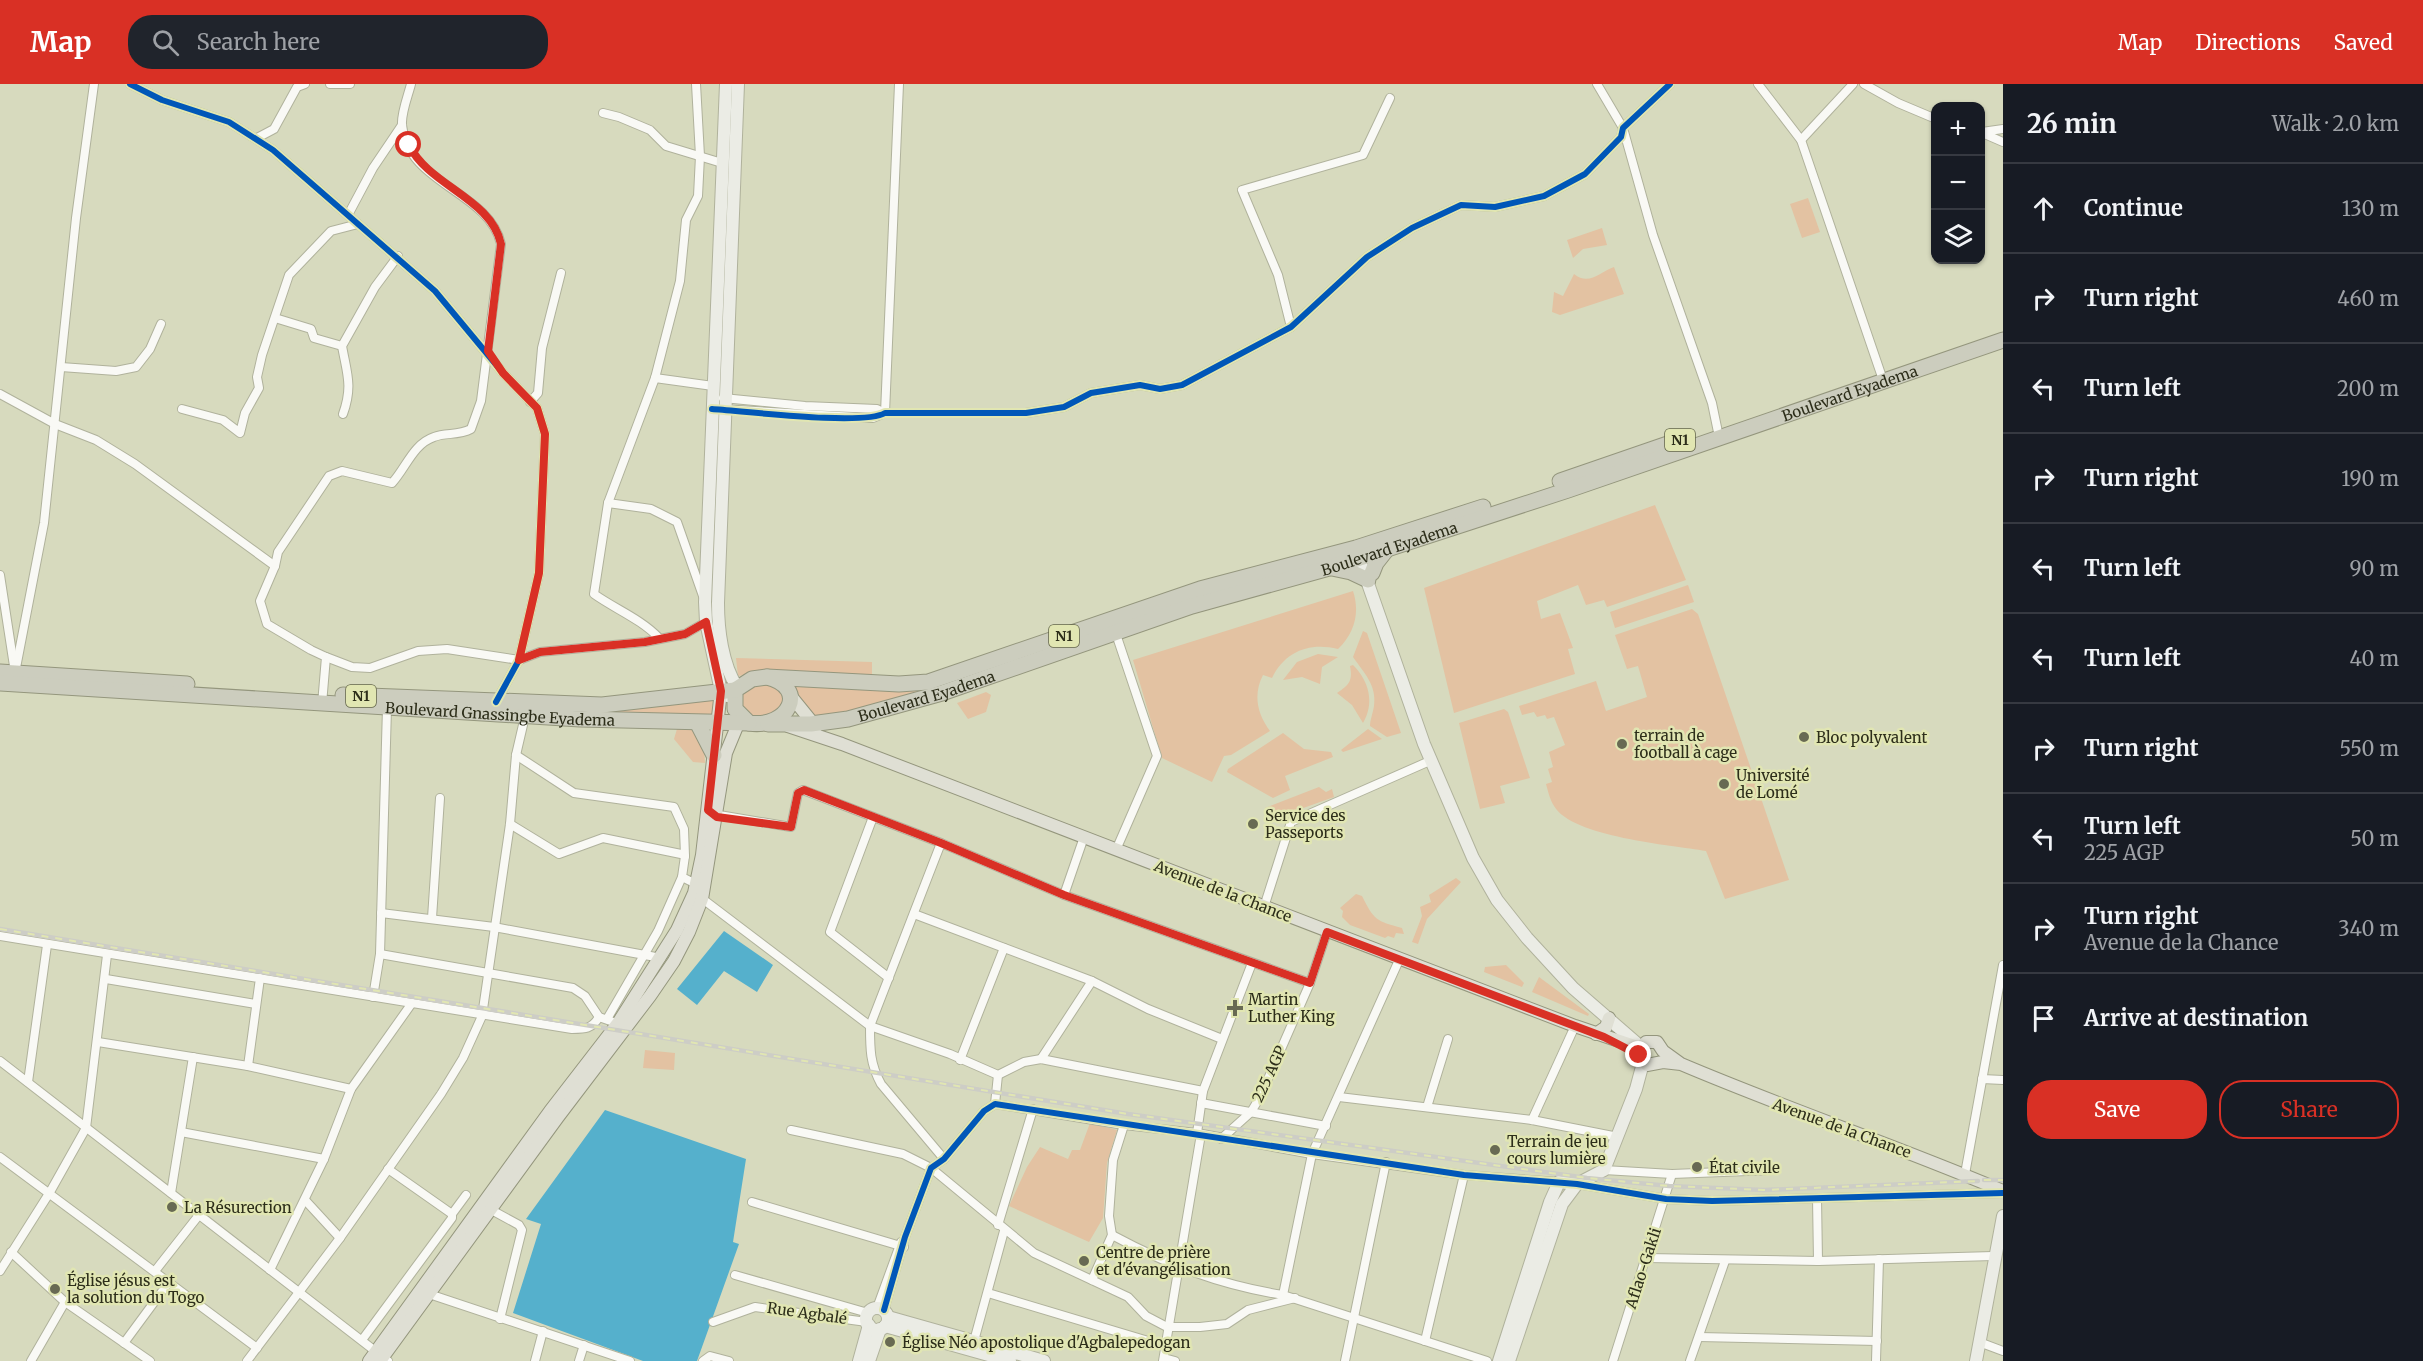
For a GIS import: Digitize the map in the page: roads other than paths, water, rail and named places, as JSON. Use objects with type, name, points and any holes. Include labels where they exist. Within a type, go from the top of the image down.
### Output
[{"type":"highway","name":"Boulevard Eyadema","points":[[768,724],[812,724],[864,716],[942,693],[1115,631],[1236,592],[1329,568],[1361,552],[1387,549],[1881,376],[2003,330]]},
{"type":"highway","name":"Boulevard Eyadema","points":[[1881,376],[2003,340]]},
{"type":"highway","name":"Boulevard Eyadema","points":[[767,677],[899,684],[928,682],[1200,589],[1361,552],[1719,432]]},
{"type":"highway","points":[[1329,568],[1351,572],[1370,580],[1376,563],[1387,549]]},
{"type":"highway","points":[[767,677],[783,684],[790,695],[785,715],[768,724]]},
{"type":"highway","name":"N1","points":[[731,692],[752,679],[767,677]]},
{"type":"highway","name":"Boulevard Gnassingbe Eyadema","points":[[7,678],[323,699],[496,702],[526,710],[621,704],[731,692]]},
{"type":"highway","points":[[731,692],[743,724]]},
{"type":"highway","name":"Boulevard Gnassingbe Eyadema","points":[[323,699],[387,708],[526,710],[698,724],[743,724]]},
{"type":"highway","points":[[698,724],[714,755]]},
{"type":"highway","name":"N1","points":[[743,724],[768,724]]},
{"type":"main road","points":[[713,814],[717,724],[731,692]]},
{"type":"main road","points":[[790,695],[812,724],[842,744]]},
{"type":"main road","points":[[379,1358],[429,1294],[612,1022],[667,960],[697,892],[726,753],[743,724]]},
{"type":"main road","points":[[784,725],[842,744]]},
{"type":"main road","name":"Avenue de la Chance","points":[[842,744],[1600,1035],[1663,1062],[1681,1064]]},
{"type":"main road","points":[[1600,1035],[1609,1018]]},
{"type":"main road","name":"Avenue de la Chance","points":[[1645,1055],[1657,1042],[1663,1051],[1681,1064],[1805,1116],[1965,1174],[2003,1192]]},
{"type":"main road","points":[[1645,1055],[1662,1060],[1663,1051]]},
{"type":"main road","points":[[379,1358],[487,1207]]},
{"type":"street","points":[[7,678],[44,524],[76,218],[94,84]]},
{"type":"street","points":[[130,84],[162,100],[229,122],[257,138],[398,256],[435,291],[488,351],[503,373],[537,408],[545,434],[542,550],[539,573],[519,660],[496,702]]},
{"type":"street","points":[[330,84],[350,84]]},
{"type":"street","points":[[348,215],[373,168],[402,125],[411,84]]},
{"type":"street","points":[[659,638],[645,624],[625,615],[594,594],[608,503],[655,378],[680,281],[686,220],[698,196],[700,156],[696,84]]},
{"type":"street","points":[[718,652],[717,400],[726,84]]},
{"type":"street","points":[[731,692],[706,622],[705,602],[738,84]]},
{"type":"street","points":[[885,413],[899,84]]},
{"type":"street","points":[[1597,84],[1623,128],[1653,235],[1719,432]]},
{"type":"street","points":[[655,378],[717,400],[806,416],[873,418],[885,413],[1026,412],[1064,407],[1100,392],[1140,385],[1160,389],[1182,385],[1291,327],[1367,257],[1412,228],[1461,205],[1495,207],[1544,196],[1585,174],[1621,137],[1623,128],[1670,84]]},
{"type":"street","points":[[1758,84],[1801,140],[1881,376]]},
{"type":"street","points":[[1801,140],[1853,84]]},
{"type":"street","points":[[1864,84],[1898,103],[1931,117]]},
{"type":"street","points":[[257,138],[274,129],[299,85]]},
{"type":"street","points":[[1291,327],[1278,275],[1242,190],[1363,155],[1390,98]]},
{"type":"street","points":[[603,113],[650,130],[666,146],[723,163]]},
{"type":"street","points":[[402,125],[414,156],[426,170],[486,216],[498,233],[501,244],[481,401],[471,429],[460,435],[435,436],[425,441],[392,483],[342,471],[329,476],[278,552],[275,566],[260,601],[267,624],[326,657],[352,667],[370,668],[418,651],[447,649],[519,660],[540,652],[685,634],[706,622]]},
{"type":"street","points":[[1985,131],[2003,129]]},
{"type":"street","points":[[1985,134],[2003,142]]},
{"type":"street","points":[[183,409],[223,420],[240,433],[245,413],[259,388],[257,377],[274,318],[290,275],[331,231],[358,224]]},
{"type":"street","points":[[343,414],[350,396],[350,379],[342,346],[375,287],[398,256]]},
{"type":"street","points":[[530,402],[538,393],[542,348],[561,273]]},
{"type":"street","points":[[274,318],[312,329],[314,338],[342,346]]},
{"type":"street","points":[[61,367],[116,370],[136,367],[150,349],[161,324]]},
{"type":"street","points":[[0,394],[55,424],[96,440],[135,464],[275,566]]},
{"type":"street","points":[[608,503],[651,509],[677,522],[705,602]]},
{"type":"street","points":[[1361,552],[1424,744],[1455,818],[1497,900],[1550,964],[1573,988],[1619,1027],[1645,1055],[1636,1089],[1604,1170]]},
{"type":"street","points":[[0,575],[7,678]]},
{"type":"street","points":[[1115,631],[1157,756],[1116,850]]},
{"type":"street","points":[[323,699],[326,657]]},
{"type":"street","points":[[373,997],[380,954],[387,708]]},
{"type":"street","points":[[247,1361],[340,1238],[441,1094],[463,1058],[482,1016],[510,824],[516,755],[526,710]]},
{"type":"street","points":[[516,755],[574,793],[674,807],[684,828],[685,856],[682,877],[670,906],[612,1022]]},
{"type":"street","points":[[1264,907],[1291,822],[1432,760]]},
{"type":"street","points":[[713,814],[791,827],[798,793],[804,790],[941,843],[1064,895],[1310,983]]},
{"type":"street","points":[[432,918],[440,798]]},
{"type":"street","points":[[873,817],[830,932],[889,978]]},
{"type":"street","points":[[510,824],[559,854],[603,838],[685,856]]},
{"type":"street","points":[[1064,895],[1084,837]]},
{"type":"street","points":[[941,843],[870,1026],[870,1055],[873,1070],[912,1124],[944,1159]]},
{"type":"street","points":[[682,877],[697,892],[870,1026],[998,1075],[1024,1062],[1041,1059],[1203,1091]]},
{"type":"street","points":[[381,913],[494,927],[667,960]]},
{"type":"street","points":[[914,914],[1092,981],[1148,1009],[1222,1039]]},
{"type":"street","name":"225 AGP","points":[[1221,1139],[1251,1112],[1310,983],[1327,932]]},
{"type":"street","points":[[0,936],[482,1016],[582,1029],[612,1022]]},
{"type":"street","points":[[28,1082],[47,945]]},
{"type":"street","points":[[960,1060],[1004,948]]},
{"type":"street","points":[[380,954],[579,990],[612,1022]]},
{"type":"street","points":[[0,1271],[50,1192],[86,1128],[106,979],[107,955]]},
{"type":"street","points":[[1283,1294],[1312,1154],[1400,958]]},
{"type":"street","points":[[1175,1361],[1164,1359],[1165,1346],[1199,1133],[1203,1091],[1252,963]]},
{"type":"street","points":[[1965,1174],[2003,965]]},
{"type":"street","points":[[248,1066],[260,978]]},
{"type":"street","points":[[106,979],[256,1004]]},
{"type":"street","points":[[1041,1059],[1092,981]]},
{"type":"street","points":[[270,1270],[324,1159],[351,1089],[412,1003]]},
{"type":"street","points":[[1532,1120],[1575,1026]]},
{"type":"street","points":[[1427,1107],[1448,1039]]},
{"type":"street","points":[[98,1042],[248,1066],[351,1089]]},
{"type":"street","points":[[171,1193],[193,1057]]},
{"type":"street","points":[[0,1061],[362,1340],[379,1358]]},
{"type":"street","points":[[995,1104],[998,1075]]},
{"type":"street","points":[[1982,1079],[2003,1080]]},
{"type":"street","points":[[1339,1097],[1532,1120],[1618,1137]]},
{"type":"street","points":[[1201,1103],[1326,1126]]},
{"type":"street","points":[[859,1361],[877,1319],[902,1243],[931,1168],[944,1159],[984,1111],[995,1104],[1124,1125],[1199,1133],[1221,1139],[1312,1154],[1386,1162],[1464,1175],[1577,1184],[1665,1199],[1712,1201],[2003,1192]]},
{"type":"street","points":[[974,1341],[1033,1109]]},
{"type":"street","points":[[1092,1280],[1112,1235],[1109,1216],[1113,1160],[1124,1125]]},
{"type":"street","points":[[791,1130],[903,1154],[931,1168],[1034,1253],[1128,1297],[1146,1316],[1167,1327],[1227,1324],[1248,1310],[1295,1298]]},
{"type":"street","points":[[181,1132],[324,1159]]},
{"type":"street","points":[[0,1157],[257,1348]]},
{"type":"street","points":[[1345,1361],[1386,1162]]},
{"type":"street","points":[[388,1169],[452,1214]]},
{"type":"street","points":[[1509,1361],[1562,1204],[1577,1184],[1604,1170],[1672,1174],[1773,1170]]},
{"type":"street","name":"Aflao-Gakli","points":[[1613,1361],[1672,1174]]},
{"type":"street","points":[[1425,1341],[1464,1175]]},
{"type":"street","points":[[1499,1361],[1550,1202],[1559,1182]]},
{"type":"street","points":[[362,1340],[450,1222],[452,1214],[466,1195]]},
{"type":"street","points":[[1817,1198],[1818,1261]]},
{"type":"street","points":[[305,1200],[340,1238]]},
{"type":"street","points":[[752,1202],[902,1243]]},
{"type":"street","points":[[487,1207],[519,1225],[522,1230],[500,1319]]},
{"type":"street","points":[[156,1271],[199,1215]]},
{"type":"street","points":[[1976,1361],[2003,1216]]},
{"type":"street","points":[[1112,1235],[1177,1268],[1260,1291],[1283,1294],[1487,1361]]},
{"type":"street","points":[[11,1252],[65,1302],[150,1361]]},
{"type":"street","points":[[1647,1258],[1818,1261],[1994,1256]]},
{"type":"street","points":[[1876,1361],[1879,1259]]},
{"type":"street","points":[[1690,1361],[1725,1261]]},
{"type":"street","name":"Rue Agbalé","points":[[735,1275],[877,1319]]},
{"type":"street","points":[[124,1343],[169,1282]]},
{"type":"street","points":[[988,1293],[1165,1346]]},
{"type":"street","points":[[429,1294],[630,1361]]},
{"type":"street","points":[[31,1361],[65,1302]]},
{"type":"street","name":"Rue Agbalé","points":[[713,1322],[755,1307],[877,1319]]},
{"type":"street","points":[[877,1319],[974,1341],[1022,1358],[1044,1361]]},
{"type":"street","points":[[869,1361],[877,1319]]},
{"type":"street","points":[[877,1319],[1010,1361]]},
{"type":"street","points":[[535,1361],[543,1331]]},
{"type":"street","points":[[1699,1337],[1877,1341]]},
{"type":"street","points":[[1979,1342],[2003,1352]]},
{"type":"street","points":[[579,1361],[584,1345]]},
{"type":"street","points":[[703,1361],[710,1356],[729,1361]]},
{"type":"water","points":[[724,931],[773,965],[757,992],[724,971],[697,1005],[677,989]]},
{"type":"water","points":[[605,1110],[746,1159],[733,1242],[739,1244],[697,1361],[643,1361],[513,1313],[541,1224],[526,1219]]},
{"type":"railway","points":[[0,929],[1128,1114],[1587,1178],[1669,1186],[1764,1190],[1978,1181]]},
{"type":"railway","points":[[1984,1180],[2003,1180]]},
{"type":"place","name":"Bloc polyvalent","points":[[1804,737]]},
{"type":"place","name":"terrain de football à cage","points":[[1622,744]]},
{"type":"place","name":"Université de Lomé","points":[[1724,784]]},
{"type":"place","name":"Service des Passeports","points":[[1253,824]]},
{"type":"place","name":"Martin Luther King","points":[[1235,1008]]},
{"type":"place","name":"Terrain de jeu cours lumière","points":[[1495,1150]]},
{"type":"place","name":"État civile","points":[[1697,1167]]},
{"type":"place","name":"La Résurection","points":[[172,1207]]},
{"type":"place","name":"Centre de prière et d'évangélisation","points":[[1084,1261]]},
{"type":"place","name":"Église jésus est la solution du Togo","points":[[55,1289]]},
{"type":"place","name":"Église Néo apostolique d'Agbalepedogan","points":[[890,1342]]}]
